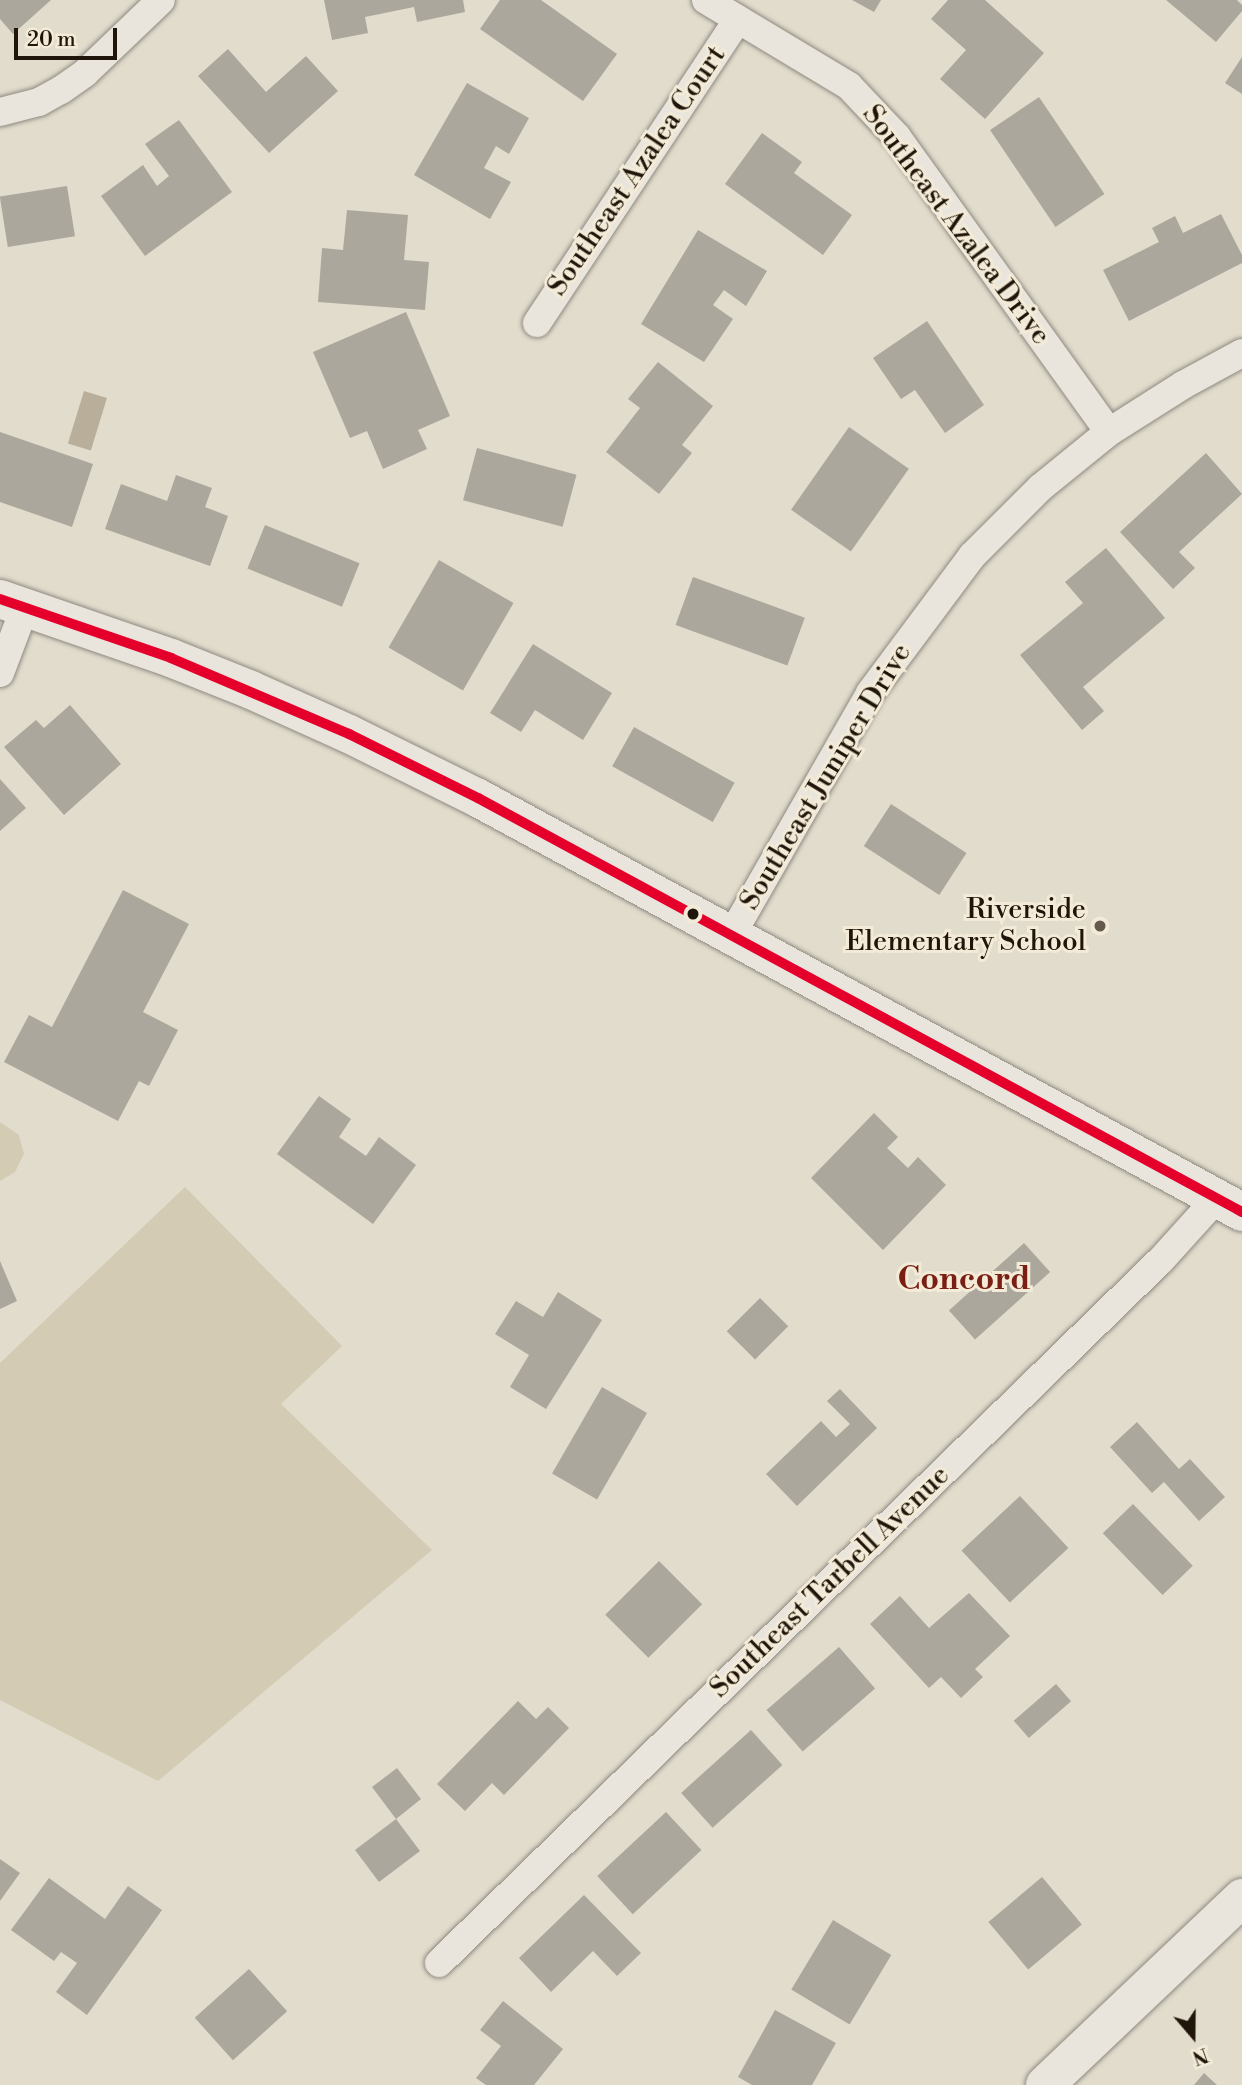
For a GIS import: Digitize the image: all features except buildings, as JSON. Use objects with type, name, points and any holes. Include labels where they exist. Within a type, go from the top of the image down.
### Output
[{"type":"street","points":[[0,112],[39,102],[61,90],[85,73],[162,0]]},
{"type":"street","name":"Southeast Azalea Drive","points":[[706,0],[849,86],[897,137],[1109,432]]},
{"type":"street","name":"Southeast Azalea Court","points":[[537,323],[738,19]]},
{"type":"street","name":"Southeast Juniper Drive","points":[[731,936],[870,693],[915,629],[972,556],[1007,520],[1109,432],[1183,385],[1242,353]]},
{"type":"street","points":[[0,673],[12,603],[194,667],[349,734],[478,798],[1230,1205]]},
{"type":"street","name":"Southeast Tarbell Avenue","points":[[439,1963],[1161,1260],[1230,1205]]},
{"type":"street","points":[[1045,2085],[1242,1898]]},
{"type":"shaded area","points":[[84,391],[107,398],[91,451],[68,444]]},
{"type":"shaded area","points":[[0,1122],[19,1135],[24,1154],[15,1172],[0,1181]]},
{"type":"shaded area","points":[[185,1187],[342,1346],[281,1404],[432,1550],[158,1781],[0,1700],[0,1363]]},
{"type":"transit line","points":[[0,599],[171,658],[349,734],[478,798],[1242,1212]]},
{"type":"place","name":"Riverside Elementary School","points":[[1100,926]]},
{"type":"district","name":"Concord","points":[[964,1279]]}]
